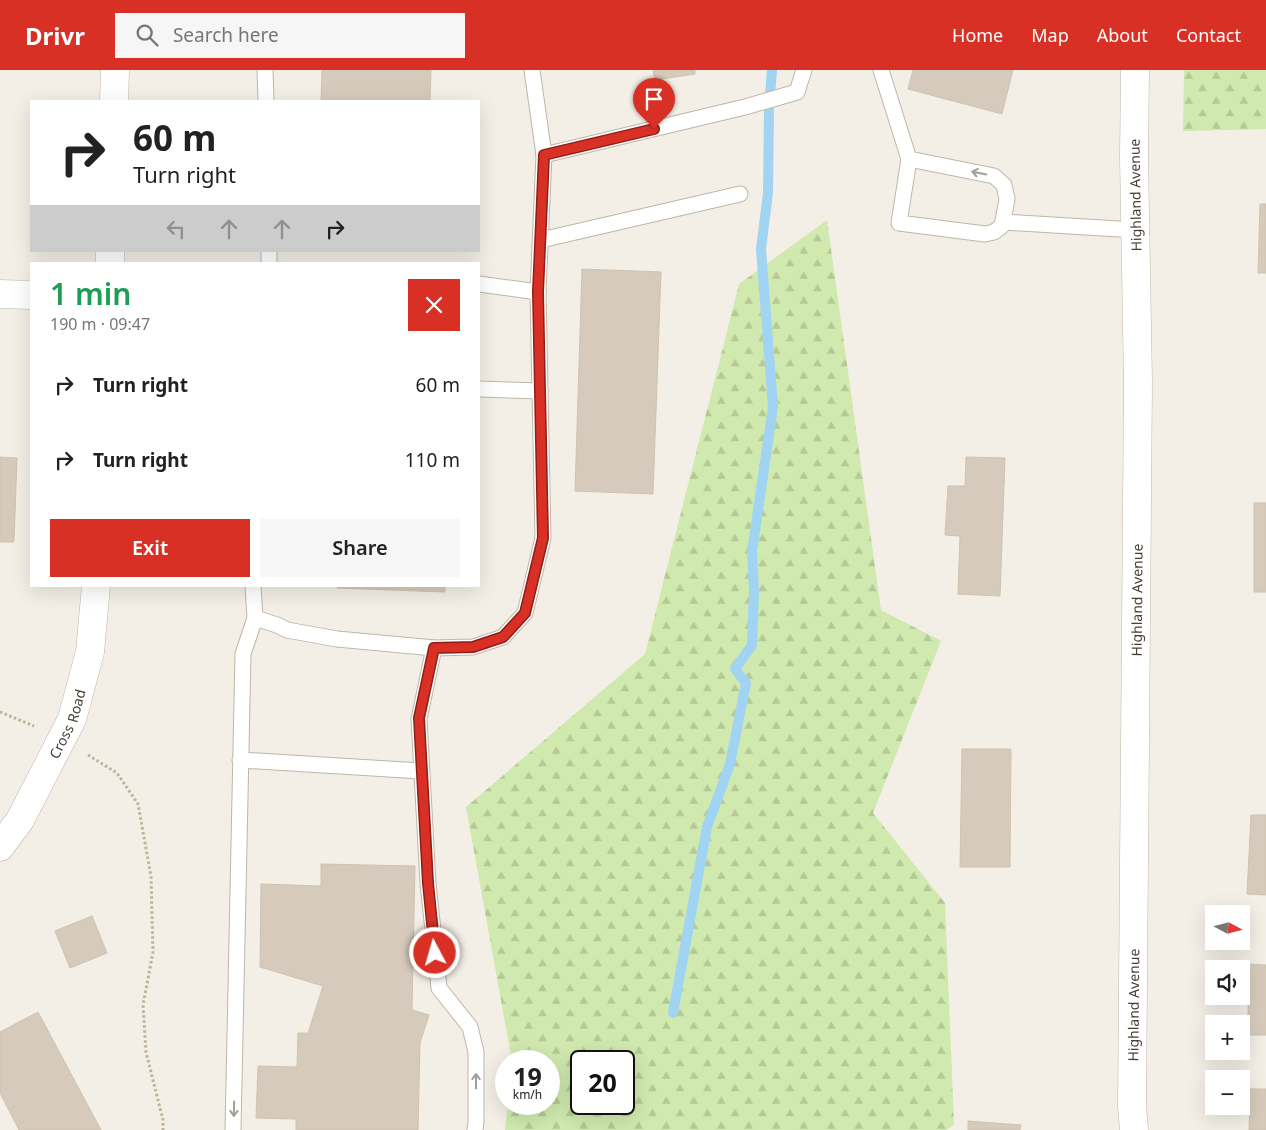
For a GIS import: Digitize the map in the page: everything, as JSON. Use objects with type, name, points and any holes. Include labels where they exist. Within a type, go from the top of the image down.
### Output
[{"type":"street","points":[[114,100],[115,70]]},
{"type":"street","name":"Highland Avenue","points":[[1134,1130],[1132,1096],[1138,382],[1134,157],[1135,70]]},
{"type":"street","points":[[0,294],[30,295]]},
{"type":"street","name":"Cross Road","points":[[0,847],[20,820],[72,719],[90,652],[96,587]]},
{"type":"lane","points":[[265,70],[266,100]]},
{"type":"lane","points":[[255,618],[287,630],[337,639],[434,648],[473,647],[503,637],[525,613],[543,538],[538,292],[544,155],[532,70]]},
{"type":"lane","points":[[544,155],[745,107],[798,92],[804,70]]},
{"type":"lane","points":[[881,70],[909,159],[899,223],[985,234],[994,232],[1002,226],[1007,199],[1004,185],[994,176],[909,159]]},
{"type":"lane","points":[[541,240],[740,194]]},
{"type":"lane","points":[[1003,222],[1135,230]]},
{"type":"lane","points":[[480,284],[538,292]]},
{"type":"lane","points":[[480,389],[540,390]]},
{"type":"lane","points":[[233,1130],[243,654],[255,618],[253,587]]},
{"type":"lane","points":[[434,648],[419,718],[428,883],[439,988],[470,1027],[476,1052],[475,1130]]},
{"type":"lane","points":[[240,760],[422,771]]},
{"type":"path","points":[[0,712],[62,738],[117,773],[138,804],[151,876],[153,952],[143,1005],[146,1052],[164,1120],[163,1130]]},
{"type":"green space","points":[[1184,70],[1266,70],[1266,129],[1183,131]]},
{"type":"green space","points":[[827,220],[881,610],[941,641],[873,813],[945,903],[954,1125],[946,1130],[505,1130],[507,1115],[560,1115],[560,1050],[510,1050],[466,807],[645,654],[739,284]]},
{"type":"building","points":[[322,70],[431,70],[430,100],[321,100]]},
{"type":"building","points":[[653,70],[695,70],[695,74],[655,80]]},
{"type":"building","points":[[913,70],[1013,70],[1002,114],[908,89]]},
{"type":"building","points":[[1260,204],[1266,204],[1266,273],[1258,273]]},
{"type":"building","points":[[582,269],[661,272],[653,494],[575,491]]},
{"type":"building","points":[[0,457],[17,458],[14,542],[0,542]]},
{"type":"building","points":[[966,457],[1005,458],[1000,596],[958,594],[960,536],[945,535],[948,486],[965,486]]},
{"type":"building","points":[[1254,503],[1266,503],[1266,592],[1254,592]]},
{"type":"building","points":[[445,587],[445,592],[337,588]]},
{"type":"building","points":[[962,749],[1011,749],[1010,867],[960,867]]},
{"type":"building","points":[[1251,815],[1266,815],[1266,895],[1247,894]]},
{"type":"building","points":[[321,864],[415,866],[412,1010],[429,1015],[420,1043],[418,1130],[296,1130],[296,1119],[256,1118],[258,1066],[297,1067],[298,1033],[308,1033],[323,986],[260,967],[261,884],[321,886]]},
{"type":"building","points":[[92,916],[107,953],[70,968],[55,931]]},
{"type":"building","points":[[1250,964],[1266,965],[1266,1035],[1250,1035],[1250,1015],[1248,1015],[1248,1005],[1250,1005]]},
{"type":"building","points":[[38,1012],[101,1130],[19,1130],[0,1093],[0,1032]]},
{"type":"building","points":[[1250,1089],[1266,1089],[1266,1130],[1249,1130]]},
{"type":"building","points":[[968,1121],[1021,1125],[1020,1130],[968,1130]]},
{"type":"waterway","points":[[673,1013],[707,827],[730,764],[746,683],[735,669],[752,645],[754,591],[752,551],[773,407],[761,249],[768,193],[769,108],[772,70]]},
{"type":"route","points":[[435,953],[428,883],[419,718],[434,648],[473,647],[503,637],[525,613],[543,538],[538,292],[544,155],[654,129]]}]
